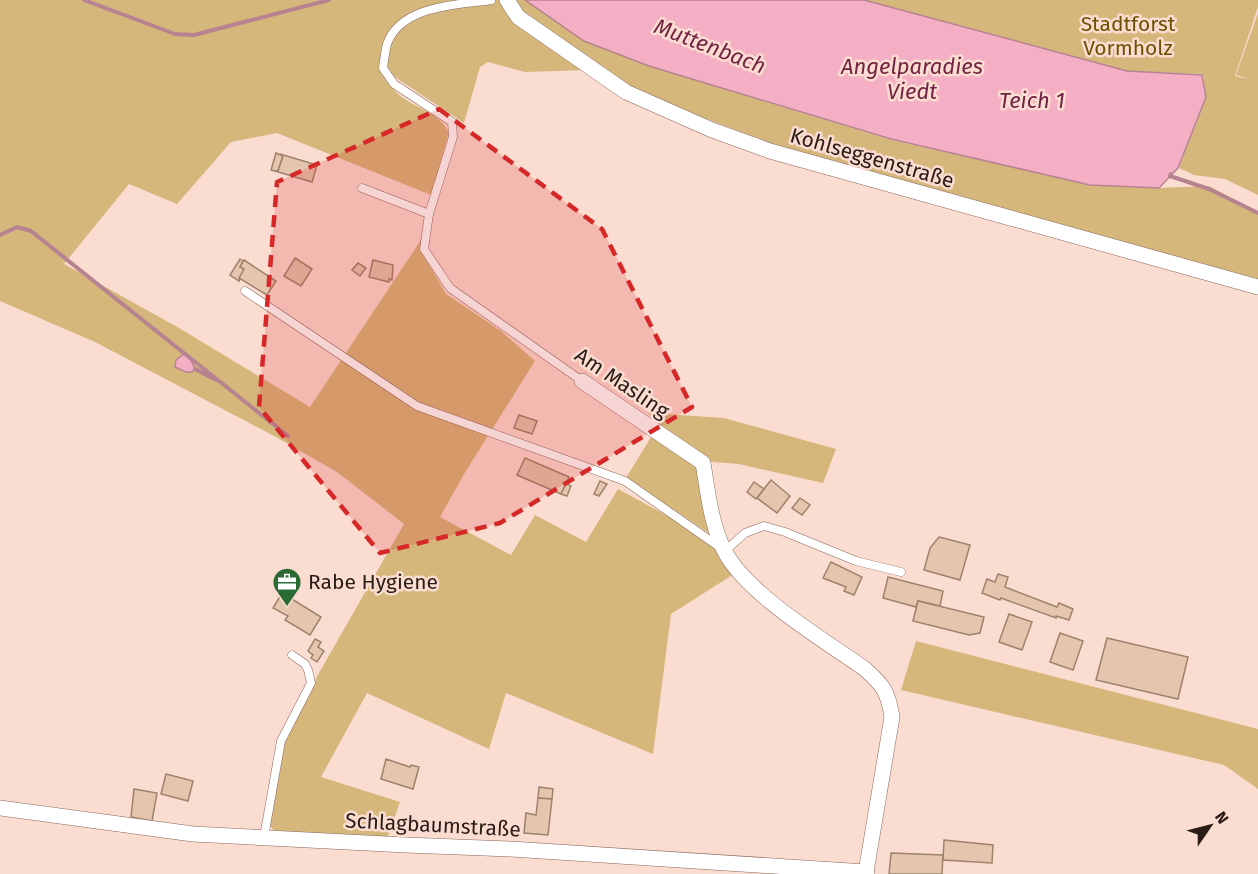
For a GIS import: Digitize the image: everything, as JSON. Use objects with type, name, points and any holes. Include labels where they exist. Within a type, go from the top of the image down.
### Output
[{"type":"street","name":"Kohlseggenstraße","points":[[507,0],[518,17],[626,92],[712,130],[770,151],[1258,287]]},
{"type":"street","name":"Am Masling","points":[[582,381],[704,463],[713,518],[724,551],[738,571],[770,601],[865,669],[877,679],[889,695],[892,717],[867,873]]},
{"type":"street","name":"Schlagbaumstraße","points":[[0,808],[193,834],[511,849],[867,873]]},
{"type":"lane","name":"Am Masling","points":[[490,0],[425,10],[402,24],[388,42],[383,68],[394,84],[452,122],[453,136],[429,214],[423,249],[450,288],[582,381]]},
{"type":"lane","points":[[362,188],[429,214]]},
{"type":"lane","points":[[245,291],[417,406],[626,481],[724,551],[745,533],[764,526],[785,532],[856,561],[901,572]]},
{"type":"lane","points":[[264,837],[281,741],[311,683],[305,664],[292,655]]},
{"type":"highlighted area","points":[[439,109],[602,229],[692,407],[500,523],[380,553],[259,407],[277,182]]},
{"type":"green space","points":[[0,0],[525,0],[584,41],[649,66],[891,140],[1090,185],[1159,188],[1209,186],[1258,212],[1258,281],[813,159],[691,113],[587,70],[525,72],[488,62],[480,67],[464,123],[384,70],[389,83],[396,92],[434,116],[449,132],[431,195],[277,133],[231,142],[177,204],[129,184],[64,264],[179,328],[310,407],[421,240],[421,251],[446,294],[501,331],[535,361],[464,474],[440,517],[511,555],[535,515],[586,542],[618,489],[686,526],[715,547],[734,574],[671,614],[653,754],[506,693],[489,749],[367,693],[321,777],[400,802],[386,842],[275,832],[268,823],[285,742],[319,673],[404,524],[337,472],[276,437],[95,342],[0,301]]},
{"type":"green space","name":"Stadtforst Vormholz","points":[[864,0],[1258,0],[1258,7],[1235,76],[1253,80],[1236,75],[1258,13],[1258,195],[1225,179],[1194,175],[1179,168],[1206,97],[1203,74],[1127,71]]},
{"type":"green space","points":[[648,413],[724,418],[836,449],[823,483],[739,464],[701,461],[713,536],[626,478],[659,424]]},
{"type":"green space","points":[[916,641],[1258,729],[1258,789],[1224,765],[901,690]]},
{"type":"water","name":"Angelparadies Viedt","points":[[525,0],[864,0],[1127,71],[1202,75],[1206,97],[1178,168],[1159,188],[1090,185],[891,139],[649,66],[584,41]]},
{"type":"water","points":[[185,353],[195,369],[192,372],[175,367],[176,360]]},
{"type":"building","points":[[276,153],[283,156],[278,171],[271,170]]},
{"type":"building","points":[[280,154],[317,165],[312,182],[275,171],[278,171],[283,156]]},
{"type":"building","points":[[295,258],[312,269],[301,286],[284,276]]},
{"type":"building","points":[[240,259],[243,261],[240,267],[244,269],[239,281],[230,275]]},
{"type":"building","points":[[244,260],[276,281],[267,295],[239,278],[244,269],[240,267]]},
{"type":"building","points":[[373,260],[393,265],[392,280],[389,279],[389,282],[369,277]]},
{"type":"building","points":[[358,263],[366,268],[360,276],[352,270]]},
{"type":"building","points":[[519,415],[537,421],[532,434],[514,428]]},
{"type":"building","points":[[525,458],[569,477],[561,494],[517,475]]},
{"type":"building","points":[[771,480],[790,496],[777,513],[757,498]]},
{"type":"building","points":[[600,481],[607,484],[599,496],[594,494]]},
{"type":"building","points":[[754,482],[764,489],[756,499],[747,492]]},
{"type":"building","points":[[566,484],[571,486],[567,496],[561,494]]},
{"type":"building","points":[[800,498],[810,505],[802,515],[792,508]]},
{"type":"building","points":[[939,537],[970,545],[960,580],[924,570],[930,548]]},
{"type":"building","points":[[831,562],[862,577],[854,595],[844,591],[846,587],[823,578]]},
{"type":"building","points":[[998,574],[1008,577],[1005,587],[1057,607],[1059,603],[1073,609],[1069,620],[1056,616],[1056,618],[982,593],[987,579],[995,582]]},
{"type":"building","points":[[888,577],[943,591],[940,606],[918,601],[916,607],[883,598]]},
{"type":"building","points":[[282,593],[321,617],[310,635],[285,620],[288,616],[273,608]]},
{"type":"building","points":[[918,601],[984,617],[980,633],[969,635],[913,621]]},
{"type":"building","points":[[1009,614],[1032,622],[1022,650],[999,642]]},
{"type":"building","points":[[1060,633],[1083,641],[1073,670],[1050,662]]},
{"type":"building","points":[[1107,638],[1188,657],[1178,699],[1096,680]]},
{"type":"building","points":[[315,639],[321,642],[318,647],[324,651],[317,662],[311,658],[313,655],[308,651]]},
{"type":"building","points":[[386,759],[410,767],[411,765],[419,767],[413,789],[381,779]]},
{"type":"building","points":[[166,774],[193,781],[188,801],[161,794]]},
{"type":"building","points":[[539,787],[553,789],[552,799],[538,798]]},
{"type":"building","points":[[134,789],[157,793],[152,821],[131,817]]},
{"type":"building","points":[[538,798],[552,799],[548,835],[524,833],[526,813],[536,815]]},
{"type":"building","points":[[944,840],[993,845],[992,863],[943,860]]},
{"type":"building","points":[[891,853],[943,855],[942,874],[889,874]]},
{"type":"waterway","name":"Muttenbach","points":[[84,0],[175,34],[194,35],[329,0]]},
{"type":"waterway","name":"Muttenbach","points":[[1171,174],[1170,176],[1209,189],[1258,213]]},
{"type":"waterway","points":[[0,235],[17,227],[31,231],[288,436]]},
{"type":"waterway","points":[[195,369],[216,380]]},
{"type":"place","name":"Rabe Hygiene","points":[[287,608]]},
{"type":"water label","name":"Teich 1","points":[[1032,100]]}]
